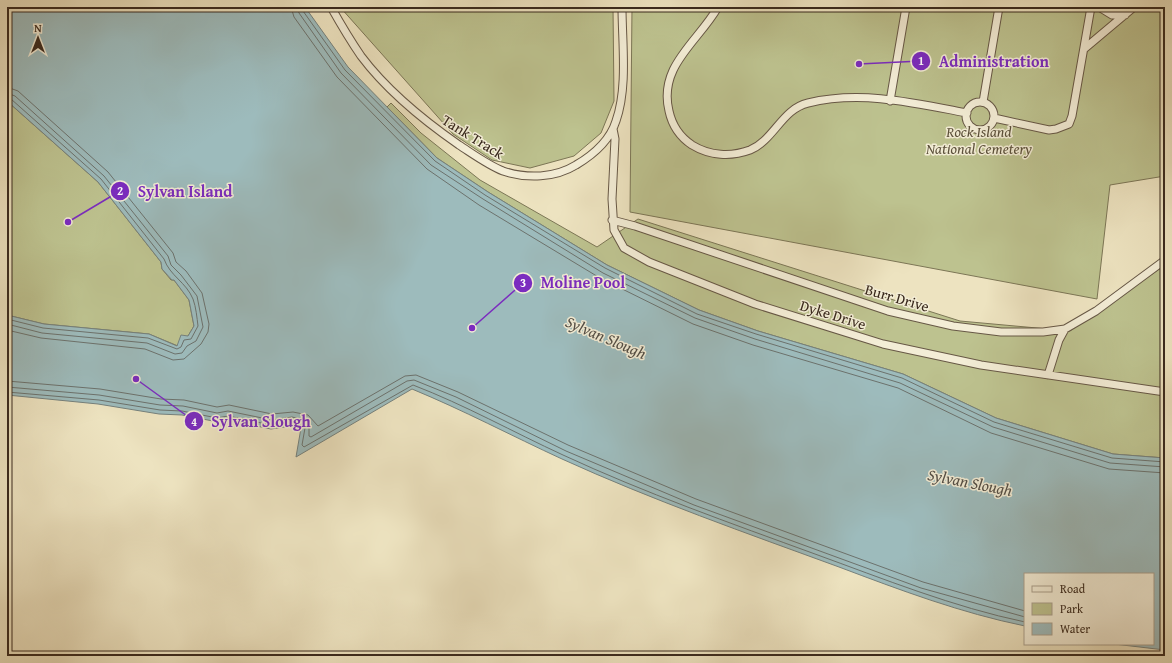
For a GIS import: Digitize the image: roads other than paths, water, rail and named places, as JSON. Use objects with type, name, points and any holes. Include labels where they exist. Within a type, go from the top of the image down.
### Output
[{"type":"street","name":"Tank Track","points":[[331,7],[361,56],[401,100],[430,125],[470,152],[502,170],[526,176],[557,173],[570,169],[606,140],[613,129],[623,90],[622,7]]},
{"type":"street","points":[[718,7],[708,24],[677,62],[671,72],[666,87],[666,101],[673,125],[688,143],[696,148],[706,152],[726,155],[752,149],[762,143],[781,120],[795,109],[806,103],[847,97],[890,100],[967,113]]},
{"type":"street","points":[[890,100],[906,7]]},
{"type":"street","points":[[983,102],[999,7]]},
{"type":"street","points":[[994,118],[1049,130],[1069,124],[1071,121],[1091,7]]},
{"type":"street","points":[[1098,7],[1112,15],[1126,15]]},
{"type":"street","points":[[1084,49],[1134,7]]},
{"type":"street","points":[[983,102],[993,110],[994,118],[990,126],[986,129],[978,130],[970,125],[966,117],[971,106],[983,102]]},
{"type":"street","name":"Dyke Drive","points":[[613,129],[615,139],[612,220],[619,242],[624,248],[635,255],[755,304],[876,342],[981,366],[1165,392]]},
{"type":"street","name":"Burr Drive","points":[[612,220],[635,226],[888,310],[953,326],[1001,332],[1043,332],[1065,329],[1096,311],[1165,260]]},
{"type":"street","points":[[1048,375],[1059,340],[1065,329]]},
{"type":"water","points":[[7,7],[305,7],[348,67],[437,158],[488,192],[607,265],[699,310],[758,331],[903,374],[996,418],[1113,454],[1165,458],[1165,650],[1122,645],[1154,645],[1154,573],[1024,573],[1024,626],[1001,621],[954,608],[908,592],[734,529],[665,502],[562,459],[469,414],[412,389],[296,457],[301,428],[291,426],[271,429],[227,420],[218,422],[182,415],[159,414],[98,404],[7,395],[7,315],[44,324],[149,334],[177,346],[181,335],[188,336],[194,326],[189,300],[174,280],[172,280],[162,269],[161,262],[98,182],[7,101]]},
{"type":"place","name":"Administration","points":[[859,64]]},
{"type":"place","name":"Sylvan Island","points":[[68,222]]},
{"type":"place","name":"Moline Pool","points":[[472,328]]},
{"type":"place","name":"Sylvan Slough","points":[[136,379]]},
{"type":"park label","name":"Rock Island National Cemetery","points":[[979,140]]}]
